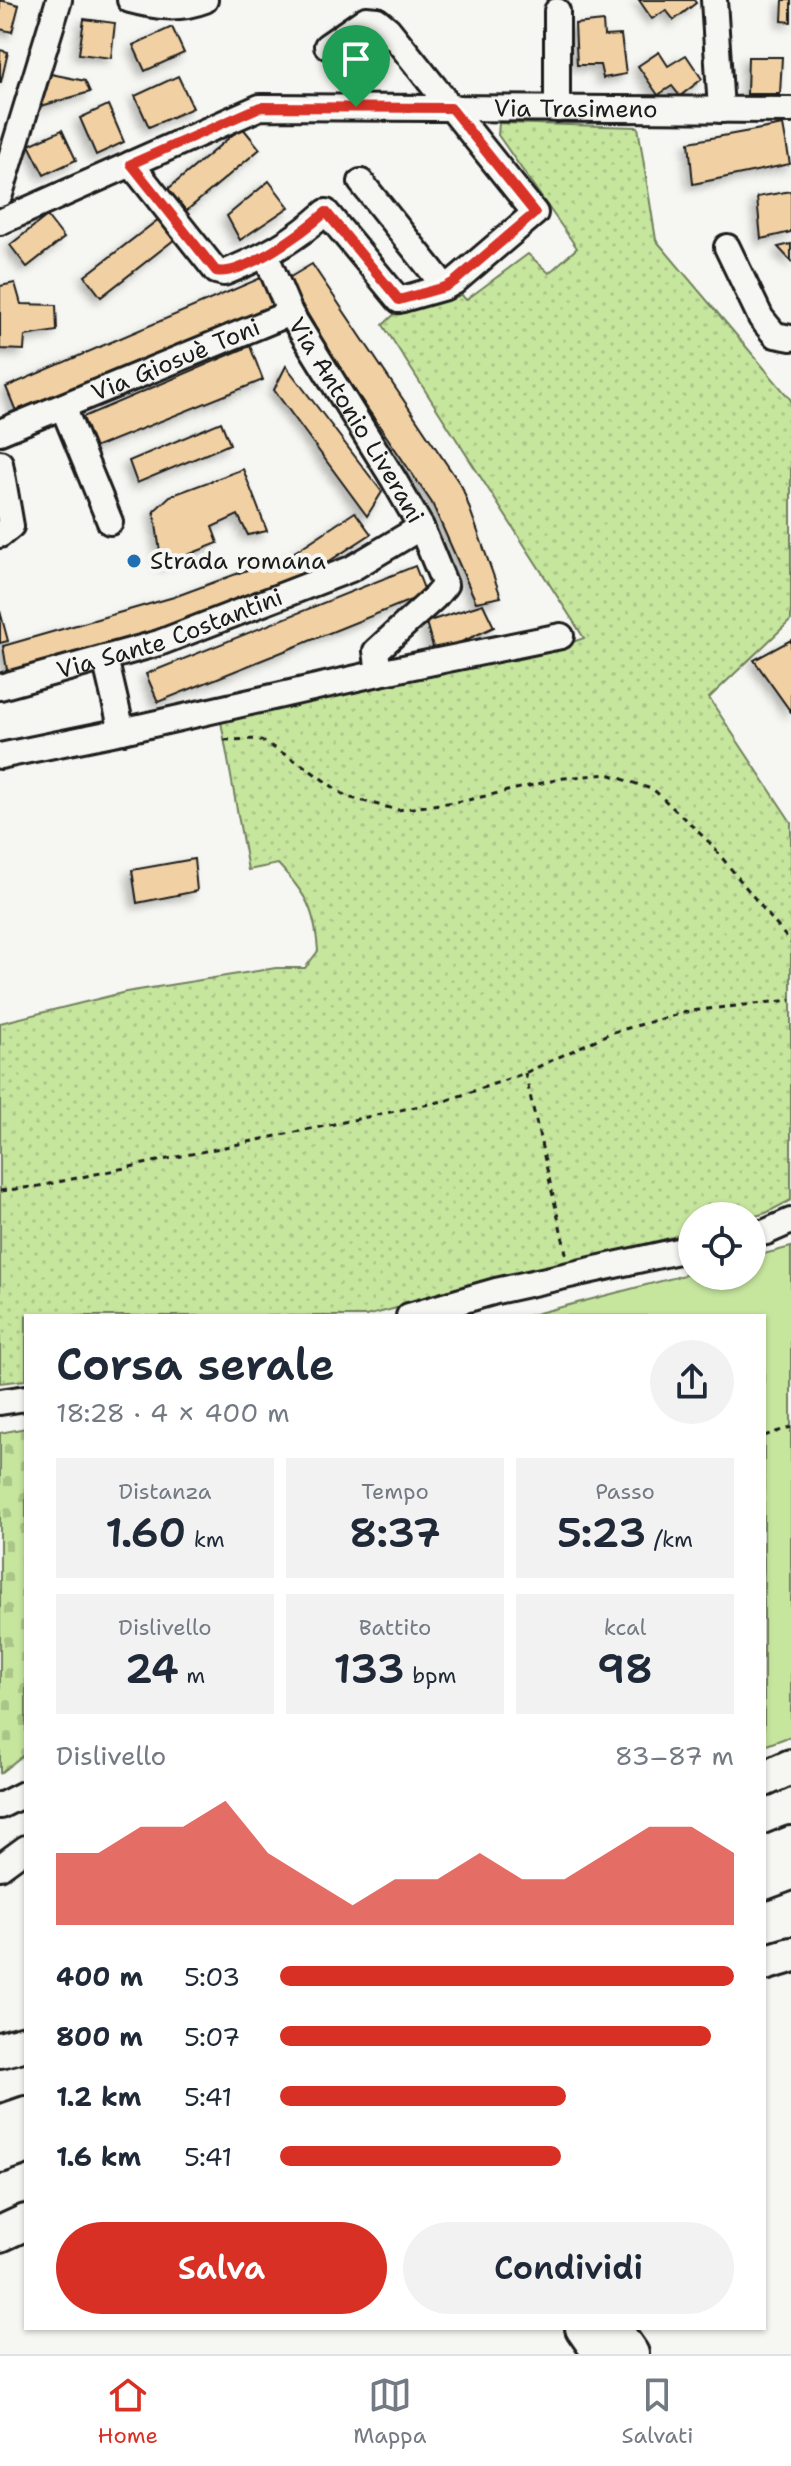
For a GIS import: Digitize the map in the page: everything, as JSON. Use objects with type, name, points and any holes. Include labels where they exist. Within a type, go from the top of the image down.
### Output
[{"type":"highway","points":[[766,1779],[791,1767]]},
{"type":"highway","points":[[766,1780],[791,1777]]},
{"type":"highway","points":[[766,1854],[791,1844]]},
{"type":"highway","points":[[766,1881],[791,1872]]},
{"type":"highway","points":[[766,1962],[791,1955]]},
{"type":"highway","points":[[0,2050],[24,2044]]},
{"type":"highway","points":[[0,2123],[24,2115]]},
{"type":"highway","points":[[0,2155],[24,2147]]},
{"type":"highway","points":[[584,2330],[601,2354]]},
{"type":"highway","points":[[614,2330],[631,2354]]},
{"type":"street","points":[[0,194],[59,0]]},
{"type":"street","points":[[130,0],[157,7],[182,7],[205,0]]},
{"type":"street","points":[[714,0],[721,110]]},
{"type":"street","points":[[557,11],[557,109]]},
{"type":"street","points":[[131,164],[216,271],[224,273],[266,256],[305,231],[326,212],[399,300],[445,287],[535,213],[388,29],[377,20],[366,19],[327,46]]},
{"type":"street","name":"Via Trasimeno","points":[[0,222],[260,107],[791,110]]},
{"type":"street","points":[[361,182],[445,287]]},
{"type":"street","points":[[727,247],[761,318],[775,335],[791,338]]},
{"type":"street","name":"Via Antonio Liverani","points":[[266,256],[290,313],[421,527],[445,585],[376,651],[379,673]]},
{"type":"street","name":"Via Giosuè Toni","points":[[0,432],[290,313]]},
{"type":"street","name":"Via Giosuè Toni","points":[[63,407],[110,522]]},
{"type":"street","points":[[0,463],[11,526],[0,535]]},
{"type":"street","name":"Via Sante Costantini","points":[[0,687],[159,643],[351,569],[421,527]]},
{"type":"street","points":[[0,756],[561,636]]},
{"type":"street","points":[[105,658],[122,731]]},
{"type":"street","points":[[766,1230],[791,1221]]},
{"type":"street","points":[[416,1314],[496,1291],[678,1251]]},
{"type":"street","points":[[0,1402],[24,1398]]},
{"type":"street","points":[[0,1806],[24,1794]]},
{"type":"street","points":[[0,1867],[24,1849]]},
{"type":"path","points":[[224,740],[259,739],[347,797],[398,810],[468,800],[564,778],[608,774],[654,790],[710,843],[791,943]]},
{"type":"path","points":[[0,1191],[39,1186],[448,1100],[525,1073],[610,1033],[690,1011],[791,1000]]},
{"type":"path","points":[[525,1073],[571,1275]]},
{"type":"path","points":[[766,1435],[791,1427]]},
{"type":"green space","points":[[499,123],[638,127],[656,240],[791,400],[791,620],[709,698],[791,822],[791,1200],[766,1213],[766,1202],[678,1202],[678,1236],[374,1314],[24,1314],[24,1380],[0,1383],[0,1023],[126,992],[276,968],[305,968],[318,951],[311,913],[288,875],[278,864],[248,870],[220,716],[548,651],[584,638],[383,325],[402,307],[456,288],[466,300],[528,254],[549,273],[577,248],[498,135]]},
{"type":"green space","points":[[791,1247],[791,1736],[766,1745],[766,1314],[535,1314],[678,1277],[678,1290],[766,1290],[766,1253]]},
{"type":"green space","points":[[24,1428],[24,1755],[0,1773],[0,1433]]},
{"type":"building","points":[[0,0],[19,5],[12,32],[0,29]]},
{"type":"building","points":[[639,0],[694,0],[696,3],[674,20],[666,10],[652,19]]},
{"type":"building","points":[[783,0],[791,0],[791,22],[782,21]]},
{"type":"building","points":[[84,19],[115,23],[111,58],[79,54]]},
{"type":"building","points":[[603,21],[604,36],[621,35],[626,74],[603,78],[600,65],[577,65],[575,24]]},
{"type":"building","points":[[172,27],[184,53],[145,71],[133,45]]},
{"type":"building","points":[[0,50],[8,52],[1,82],[0,82]]},
{"type":"building","points":[[659,52],[668,66],[686,55],[702,79],[680,96],[672,86],[658,95],[638,66]]},
{"type":"building","points":[[748,57],[782,57],[780,94],[747,94]]},
{"type":"building","points":[[51,74],[85,81],[90,92],[41,106]]},
{"type":"building","points":[[178,76],[193,108],[149,127],[135,96]]},
{"type":"building","points":[[108,105],[124,142],[96,155],[80,118]]},
{"type":"building","points":[[783,125],[790,164],[693,184],[689,142]]},
{"type":"building","points":[[242,127],[260,149],[186,211],[168,189]]},
{"type":"building","points":[[62,130],[76,160],[44,175],[29,145]]},
{"type":"building","points":[[269,181],[289,207],[240,240],[227,216]]},
{"type":"building","points":[[791,191],[791,232],[761,239],[757,197]]},
{"type":"building","points":[[47,216],[64,238],[27,267],[10,245]]},
{"type":"building","points":[[159,219],[175,239],[101,297],[85,276]]},
{"type":"building","points":[[791,244],[791,261],[778,247]]},
{"type":"building","points":[[312,264],[462,487],[501,597],[476,602],[432,503],[337,364],[287,279]]},
{"type":"building","points":[[263,277],[275,310],[18,416],[6,387]]},
{"type":"building","points":[[15,283],[21,304],[56,305],[57,331],[25,336],[24,350],[0,349],[0,286]]},
{"type":"building","points":[[250,346],[263,380],[94,448],[83,417]]},
{"type":"building","points":[[286,366],[382,492],[367,516],[274,390]]},
{"type":"building","points":[[221,422],[230,444],[137,483],[129,461]]},
{"type":"building","points":[[243,469],[267,531],[248,535],[238,515],[212,527],[218,543],[162,565],[154,511],[170,496]]},
{"type":"building","points":[[355,512],[371,534],[297,582],[176,629],[8,676],[3,646],[174,597],[293,553]]},
{"type":"building","points":[[415,566],[426,594],[158,702],[146,674]]},
{"type":"building","points":[[483,604],[494,627],[435,654],[426,622]]},
{"type":"building","points":[[0,611],[8,641],[0,643]]},
{"type":"building","points":[[791,640],[791,712],[754,660]]},
{"type":"building","points":[[194,859],[197,891],[137,903],[132,870]]},
{"type":"place","name":"Strada romana","points":[[134,561]]},
{"type":"route","points":[[260,107],[356,107],[451,108],[535,213],[454,282],[399,300],[326,212],[305,231],[266,256],[224,273],[216,271],[131,164],[260,107]]}]
